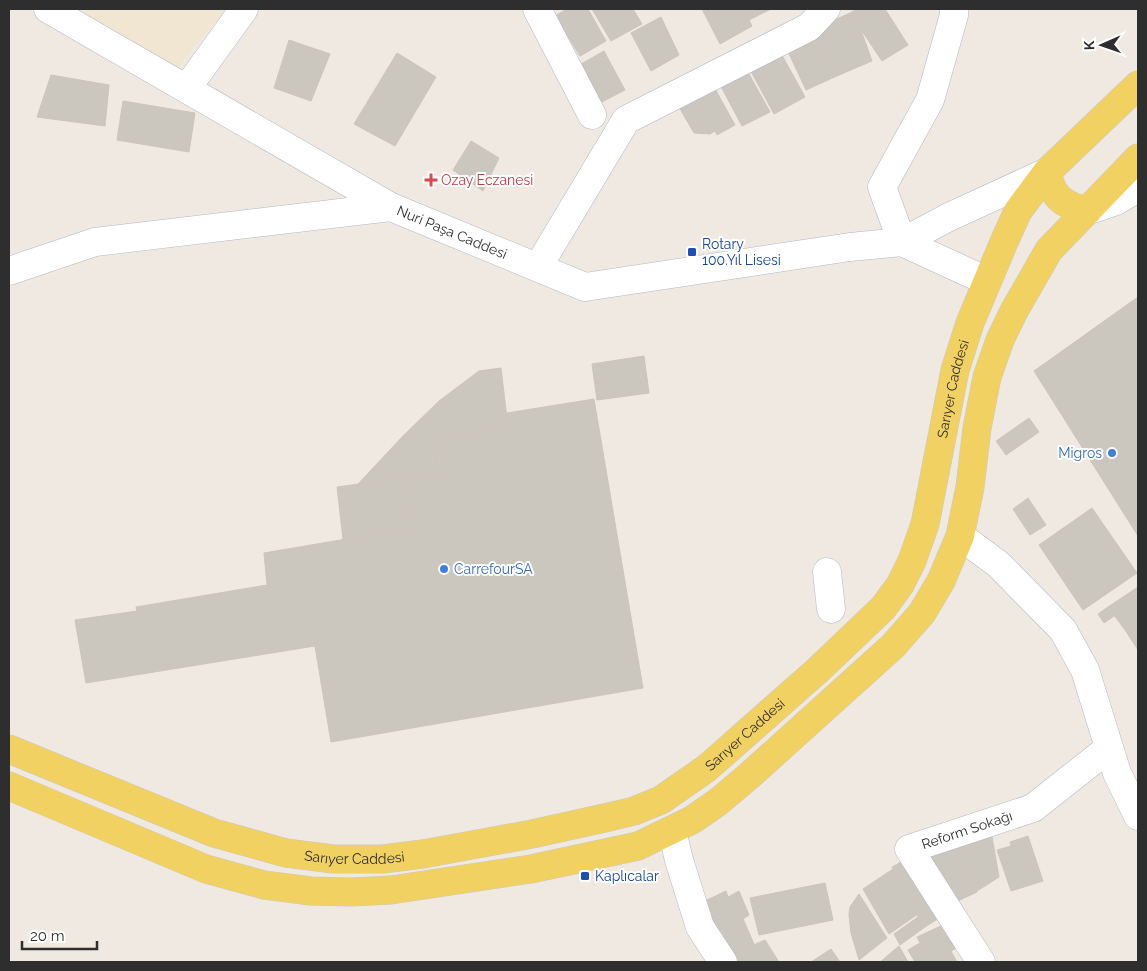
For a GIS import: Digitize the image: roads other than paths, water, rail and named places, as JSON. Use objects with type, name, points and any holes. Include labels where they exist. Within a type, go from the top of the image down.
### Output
[{"type":"main road","name":"Sarıyer Caddesi","points":[[9,749],[214,833],[286,853],[333,860],[384,859],[432,852],[609,817],[634,811],[661,800],[707,768],[818,670],[883,608],[900,585],[912,561],[925,524],[955,370],[970,323],[1018,211],[1047,172],[1138,86]]},
{"type":"main road","points":[[987,282],[1020,268],[1049,250],[1138,158]]},
{"type":"main road","points":[[1047,172],[1055,195],[1065,203],[1087,211]]},
{"type":"main road","points":[[9,786],[206,869],[264,885],[311,891],[391,890],[530,869],[638,846],[692,820],[718,802],[750,775],[893,646],[922,614],[941,581],[960,536],[970,487],[977,428],[987,377],[1000,340],[1014,311],[1049,250]]},
{"type":"main road","points":[[925,524],[960,536]]},
{"type":"main road","points":[[661,800],[672,830]]},
{"type":"street","name":"Nuri Paşa Caddesi","points":[[48,9],[391,207],[586,287],[850,247],[902,242]]},
{"type":"street","points":[[187,88],[244,9]]},
{"type":"street","points":[[537,9],[592,115]]},
{"type":"street","points":[[538,268],[626,120],[809,27],[826,9]]},
{"type":"street","points":[[954,9],[930,100],[882,188],[902,242],[987,282]]},
{"type":"street","points":[[902,242],[949,217],[1047,172]]},
{"type":"street","points":[[1087,211],[1116,201],[1138,188]]},
{"type":"street","points":[[9,271],[95,242],[391,207]]},
{"type":"street","points":[[960,536],[998,564],[1063,630],[1086,670],[1117,773],[1138,816]]},
{"type":"street","points":[[828,572],[831,609]]},
{"type":"street","name":"Reform Sokağı","points":[[981,962],[909,849],[1033,808],[1109,748]]},
{"type":"street","points":[[672,830],[679,860],[700,927],[723,962]]},
{"type":"place","name":"Ozay Eczanesi","points":[[431,180]]},
{"type":"place","name":"Rotary 100.Yıl Lisesi","points":[[692,252]]},
{"type":"place","name":"Migros","points":[[1112,453]]},
{"type":"place","name":"CarrefourSA","points":[[444,569]]},
{"type":"place","name":"Kaplıcalar","points":[[585,876]]}]
